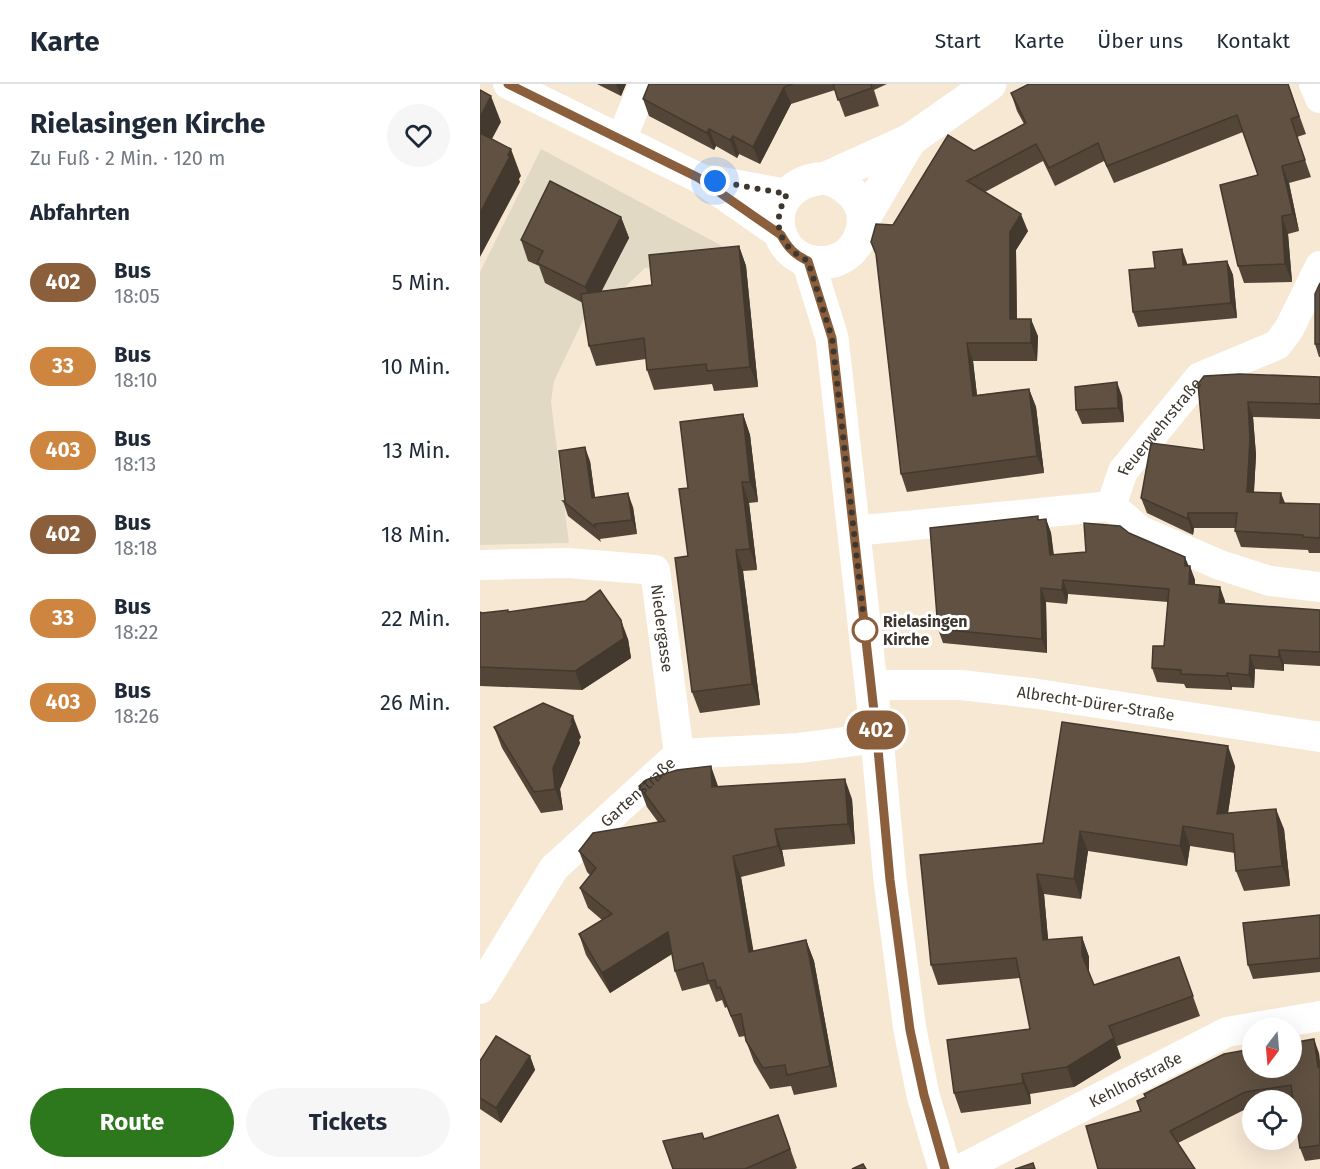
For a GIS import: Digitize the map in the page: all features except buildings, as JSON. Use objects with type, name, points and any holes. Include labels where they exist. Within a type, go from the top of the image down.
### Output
[{"type":"main road","points":[[826,178],[910,140],[990,84]]},
{"type":"main road","points":[[864,218],[860,204],[852,191],[840,182],[826,178],[812,179],[798,184],[787,194],[780,207],[778,222],[787,246],[796,255],[808,261],[821,263],[834,261],[846,255],[855,246],[862,233],[864,218],[910,140]]},
{"type":"main road","points":[[832,338],[846,255]]},
{"type":"main road","points":[[808,261],[832,338],[877,738],[890,880],[910,1030],[924,1095],[945,1169]]},
{"type":"street","points":[[507,84],[699,178],[781,235]]},
{"type":"street","points":[[621,140],[644,84]]},
{"type":"street","points":[[1314,84],[1320,98]]},
{"type":"street","points":[[699,178],[787,194]]},
{"type":"street","name":"Feuerwehrstraße","points":[[1111,506],[1123,471],[1200,377],[1277,345],[1288,329],[1320,266]]},
{"type":"street","points":[[854,531],[1111,506],[1141,531],[1220,565],[1270,581],[1320,587]]},
{"type":"street","name":"Niedergasse","points":[[480,565],[568,563],[655,570],[679,754]]},
{"type":"street","name":"Albrecht-Dürer-Straße","points":[[871,685],[961,685],[1031,693],[1320,737]]},
{"type":"street","name":"Gartenstraße","points":[[480,989],[554,868],[679,754],[799,748],[877,738]]},
{"type":"street","name":"Kehlhofstraße","points":[[962,1169],[1227,1032],[1320,1016]]},
{"type":"shaded area","points":[[541,149],[724,247],[716,262],[645,268],[607,304],[587,312],[554,381],[551,402],[569,543],[480,545],[480,272]]},
{"type":"bus line","name":"402","points":[[508,84],[699,178],[781,235],[796,255],[808,261],[832,338],[877,738],[890,880],[910,1030],[924,1095],[945,1169]]},
{"type":"place","name":"Rielasingen Kirche","points":[[865,630]]},
{"type":"route","points":[[715,181],[787,194],[780,207],[778,222],[781,235],[796,255],[808,261],[832,338],[865,630]]}]
